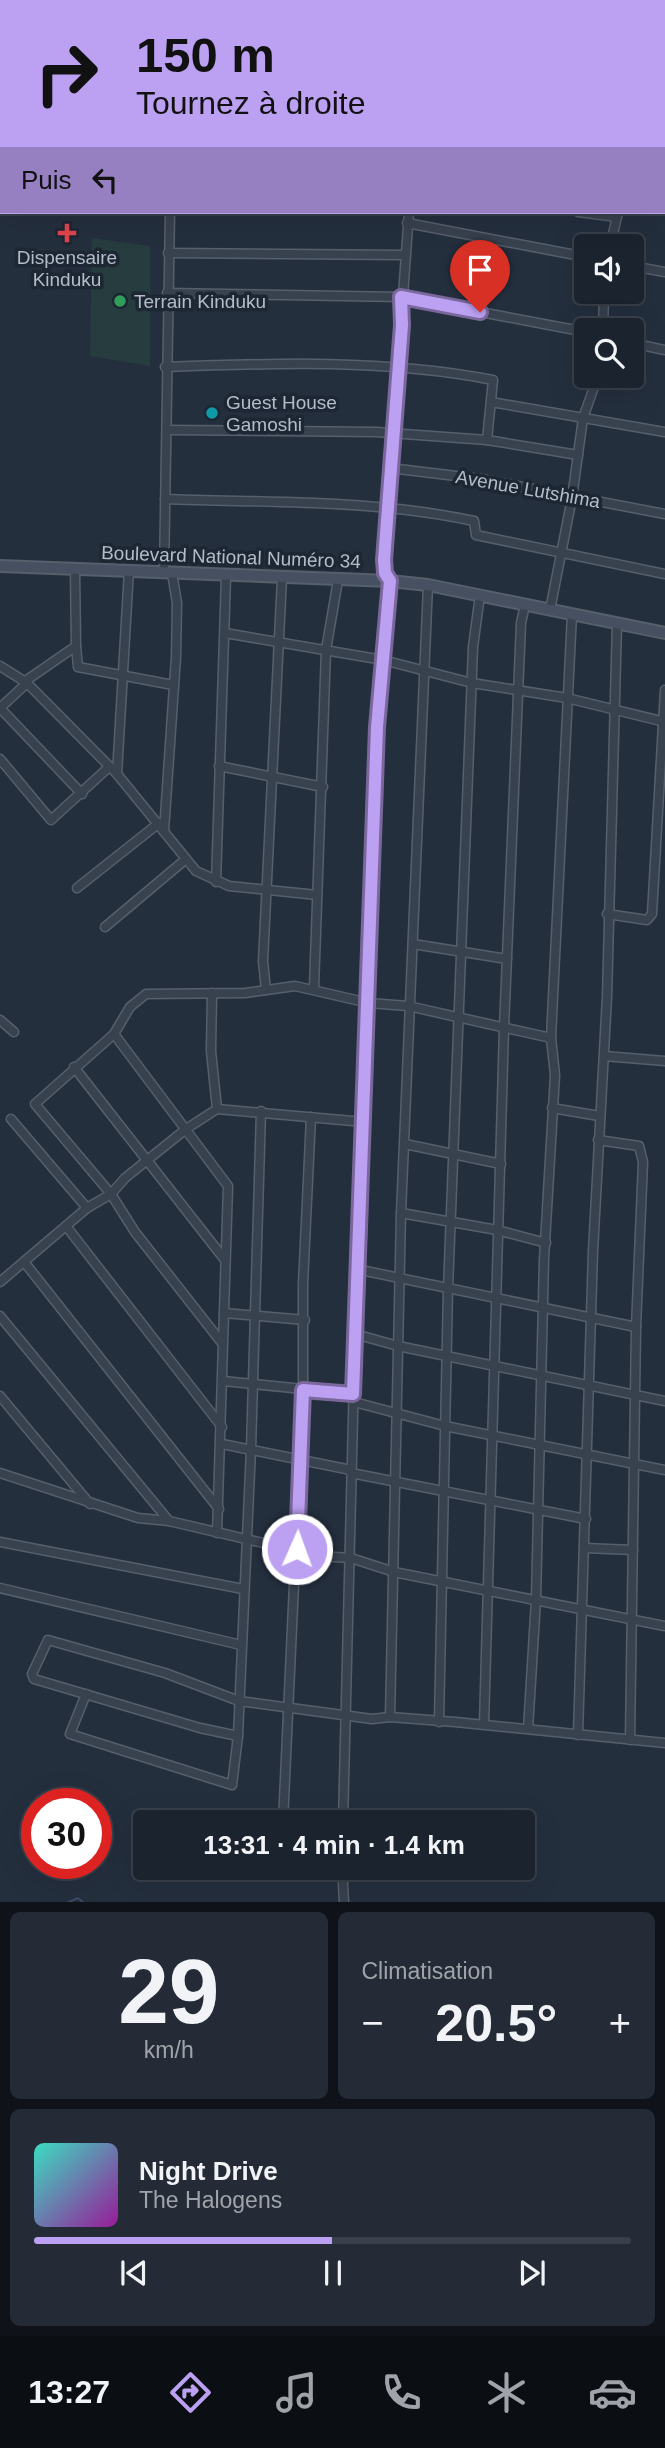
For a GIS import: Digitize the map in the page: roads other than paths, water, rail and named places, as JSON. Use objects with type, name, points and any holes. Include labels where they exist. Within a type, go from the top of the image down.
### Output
[{"type":"main road","name":"Boulevard National Numéro 34","points":[[0,566],[129,570],[226,577],[390,581],[428,585],[665,633]]},
{"type":"street","points":[[77,888],[161,827],[177,603],[168,573],[165,499],[165,366],[170,214]]},
{"type":"street","points":[[343,1810],[356,1269],[369,1003],[370,911],[383,660],[390,581],[385,573],[384,560],[408,214]]},
{"type":"street","points":[[613,234],[617,214]]},
{"type":"street","points":[[407,223],[574,255]]},
{"type":"street","points":[[168,253],[404,255]]},
{"type":"street","points":[[644,268],[665,272]]},
{"type":"street","points":[[167,293],[401,297],[574,330]]},
{"type":"street","points":[[644,346],[665,350]]},
{"type":"street","points":[[165,366],[296,364],[457,373],[493,380],[487,440]]},
{"type":"street","points":[[550,610],[572,498],[583,418],[594,388]]},
{"type":"street","points":[[491,402],[665,432]]},
{"type":"street","points":[[167,430],[392,434],[487,440],[578,455]]},
{"type":"street","name":"Avenue Lutshima","points":[[390,468],[481,479],[665,514]]},
{"type":"street","points":[[165,499],[306,502],[416,509],[474,521],[476,535],[665,574]]},
{"type":"street","points":[[75,569],[78,667],[173,685]]},
{"type":"street","points":[[117,774],[129,570]]},
{"type":"street","points":[[216,882],[226,577]]},
{"type":"street","points":[[266,990],[262,961],[282,578]]},
{"type":"street","points":[[314,988],[326,650],[338,580]]},
{"type":"street","points":[[390,1717],[398,1346],[402,1280],[401,1213],[428,585]]},
{"type":"street","points":[[439,1722],[450,1222],[472,682],[480,595]]},
{"type":"street","points":[[484,1724],[504,1028],[521,623],[525,605]]},
{"type":"street","points":[[528,1729],[536,1600],[542,1306],[555,1075],[551,1038],[572,614]]},
{"type":"street","points":[[578,1735],[584,1611],[590,1317],[604,1055],[617,623]]},
{"type":"street","points":[[225,633],[383,660],[472,682],[567,698],[663,721]]},
{"type":"street","points":[[76,646],[25,683],[0,708],[82,794]]},
{"type":"street","points":[[0,666],[25,683],[117,774],[196,871],[216,882],[317,895]]},
{"type":"street","points":[[607,914],[648,920],[652,914],[665,690]]},
{"type":"street","points":[[0,759],[51,820],[109,767]]},
{"type":"street","points":[[219,766],[323,787]]},
{"type":"street","points":[[105,927],[186,859]]},
{"type":"street","points":[[413,944],[507,960]]},
{"type":"street","points":[[222,1343],[135,1231],[111,1194],[35,1104],[114,1034],[130,1007],[146,994],[212,993],[295,986],[314,988],[369,1003],[408,1006],[551,1038]]},
{"type":"street","points":[[212,993],[211,1051],[217,1109]]},
{"type":"street","points":[[0,1020],[14,1032]]},
{"type":"street","points":[[114,1034],[228,1186],[222,1343],[222,1444],[217,1533]]},
{"type":"street","points":[[604,1055],[665,1061]]},
{"type":"street","points":[[74,1067],[225,1260]]},
{"type":"street","points":[[552,1108],[599,1116]]},
{"type":"street","points":[[0,1282],[87,1208],[111,1194],[125,1178],[186,1129],[217,1109],[364,1122]]},
{"type":"street","points":[[86,1695],[70,1734],[232,1785],[238,1736],[254,1386],[253,1313],[261,1111]]},
{"type":"street","points":[[284,1810],[297,1549],[305,1320],[303,1284],[311,1117]]},
{"type":"street","points":[[11,1119],[87,1208]]},
{"type":"street","points":[[598,1140],[633,1144],[642,1150],[636,1327],[630,1740]]},
{"type":"street","points":[[405,1144],[501,1164]]},
{"type":"street","points":[[401,1213],[498,1230],[546,1243]]},
{"type":"street","points":[[66,1226],[222,1427]]},
{"type":"street","points":[[25,1263],[219,1509]]},
{"type":"street","points":[[356,1269],[495,1300],[542,1306],[636,1327]]},
{"type":"street","points":[[225,1313],[253,1313],[305,1320]]},
{"type":"street","points":[[0,1316],[169,1521]]},
{"type":"street","points":[[355,1334],[398,1346],[665,1401]]},
{"type":"street","points":[[223,1381],[354,1398],[445,1426],[665,1470]]},
{"type":"street","points":[[0,1396],[90,1505]]},
{"type":"street","points":[[222,1444],[300,1458],[395,1482],[443,1489],[586,1519]]},
{"type":"street","points":[[0,1473],[90,1505],[138,1518],[169,1521],[319,1556],[351,1558],[394,1572],[665,1626]]},
{"type":"street","points":[[0,1542],[243,1588]]},
{"type":"street","points":[[585,1548],[634,1550]]},
{"type":"street","points":[[0,1588],[241,1645]]},
{"type":"street","points":[[238,1736],[86,1695],[33,1677],[48,1640],[177,1677],[239,1701],[372,1718],[484,1724],[665,1743]]},
{"type":"street","points":[[343,1880],[344,1902]]},
{"type":"waterway","points":[[69,1902],[78,1898],[83,1902]]},
{"type":"place","name":"Dispensaire Kinduku","points":[[67,233]]},
{"type":"place","name":"Terrain Kinduku","points":[[120,301]]},
{"type":"place","name":"Guest House Gamoshi","points":[[212,413]]}]
